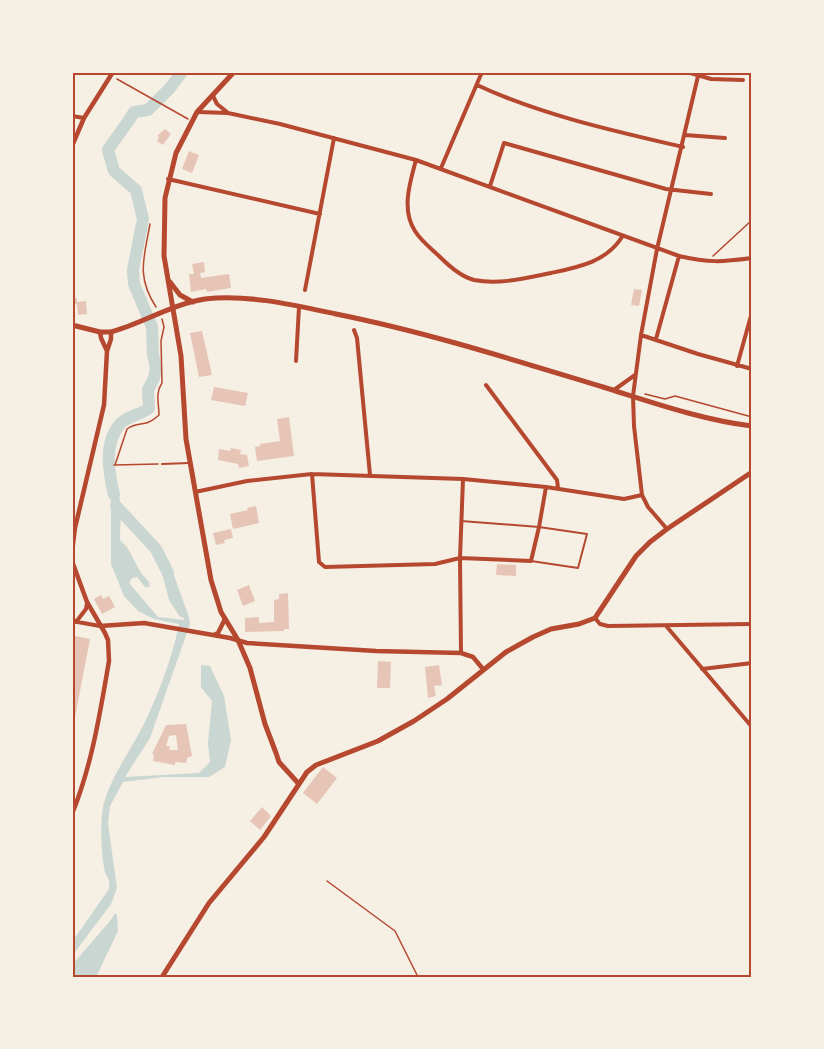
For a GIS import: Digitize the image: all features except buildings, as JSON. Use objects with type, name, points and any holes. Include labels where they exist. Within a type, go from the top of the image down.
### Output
[{"type":"main road","points":[[234,72],[212,94],[191,121],[176,153],[168,179],[163,235],[181,356],[190,463],[211,580],[225,619],[238,640],[250,668],[265,724],[279,762],[298,783]]},
{"type":"main road","points":[[168,280],[180,295],[193,302]]},
{"type":"main road","points":[[72,325],[100,333],[111,332],[173,308],[203,300],[236,298],[299,307],[438,338],[633,396],[724,421],[752,426]]},
{"type":"main road","points":[[162,977],[209,903],[283,811],[298,783],[315,765],[378,741],[414,721],[447,699],[506,652],[533,636],[595,618],[636,556],[667,529],[752,472]]},
{"type":"street","points":[[441,168],[482,72]]},
{"type":"street","points":[[687,72],[711,79],[743,80]]},
{"type":"street","points":[[72,146],[84,118],[112,74]]},
{"type":"street","points":[[667,529],[648,507],[642,495],[633,396],[641,334],[657,249],[699,74]]},
{"type":"street","points":[[477,85],[550,112],[683,147]]},
{"type":"street","points":[[212,94],[217,104],[228,113]]},
{"type":"street","points":[[198,112],[228,113],[416,160],[679,256],[710,262],[752,258]]},
{"type":"street","points":[[72,116],[84,118]]},
{"type":"street","points":[[685,135],[725,138]]},
{"type":"street","points":[[305,290],[334,138]]},
{"type":"street","points":[[490,186],[504,143],[672,190],[711,194]]},
{"type":"street","points":[[416,160],[407,203],[408,216],[415,231],[447,263],[473,280],[506,281],[577,267],[594,262],[611,251],[622,237]]},
{"type":"street","points":[[168,179],[320,214]]},
{"type":"street","points":[[656,339],[679,256]]},
{"type":"street","points":[[296,361],[299,307]]},
{"type":"street","points":[[737,366],[752,312]]},
{"type":"street","points":[[354,330],[358,343],[370,475]]},
{"type":"street","points":[[72,552],[75,528],[104,405],[107,351],[111,332]]},
{"type":"street","points":[[100,333],[107,351]]},
{"type":"street","points":[[641,334],[752,369]]},
{"type":"street","points":[[614,390],[635,374]]},
{"type":"street","points":[[486,385],[557,480],[558,488]]},
{"type":"street","points":[[312,474],[318,555],[321,565],[325,567],[435,564],[460,558],[531,561],[546,487]]},
{"type":"street","points":[[195,492],[247,481],[312,474],[463,479],[558,488],[624,499],[642,495]]},
{"type":"street","points":[[461,653],[460,520],[463,479]]},
{"type":"street","points":[[72,561],[87,602],[108,640],[109,661],[93,747],[72,814]]},
{"type":"street","points":[[74,622],[86,609],[87,602]]},
{"type":"street","points":[[595,618],[600,624],[608,626],[752,624]]},
{"type":"street","points":[[213,635],[218,633],[225,619]]},
{"type":"street","points":[[74,622],[100,626],[144,623],[247,643],[461,653],[473,657],[483,669]]},
{"type":"street","points":[[666,626],[752,728]]},
{"type":"street","points":[[702,669],[752,663]]},
{"type":"street","points":[[72,793],[79,796]]},
{"type":"lane","points":[[162,464],[190,463]]},
{"type":"lane","points":[[460,520],[587,534],[578,568],[531,561]]},
{"type":"path","points":[[112,74],[152,100],[191,121]]},
{"type":"path","points":[[710,262],[723,245],[752,220]]},
{"type":"path","points":[[150,224],[143,277],[148,294],[157,308]]},
{"type":"path","points":[[162,318],[164,327],[161,341],[162,383],[158,389],[157,399],[159,415],[147,424],[138,424],[127,429],[115,465],[162,464]]},
{"type":"path","points":[[633,396],[646,394],[665,399],[675,396],[752,417]]},
{"type":"path","points":[[327,881],[395,931],[418,977]]},
{"type":"shaded area","points":[[111,479],[120,499],[120,540],[127,547],[150,587],[145,587],[137,577],[132,578],[129,583],[158,617],[184,620],[169,600],[159,561],[168,559],[190,624],[150,738],[125,777],[199,773],[210,762],[208,743],[212,701],[201,687],[201,665],[210,666],[224,696],[231,740],[225,767],[209,777],[163,777],[123,782],[110,806],[108,824],[117,888],[111,904],[72,956],[72,942],[109,889],[102,844],[104,803],[114,777],[156,697],[168,666],[179,624],[154,619],[138,611],[124,596],[111,564]]},
{"type":"shaded area","points":[[115,913],[118,931],[96,977],[72,977],[72,965]]},
{"type":"waterway","points":[[114,495],[109,468],[111,440],[123,421],[149,408],[148,390],[156,368],[152,327],[134,284],[133,270],[143,219],[136,190],[114,171],[108,150],[134,112],[148,110],[182,72]]},
{"type":"waterway","points":[[116,506],[156,549],[168,573]]}]
